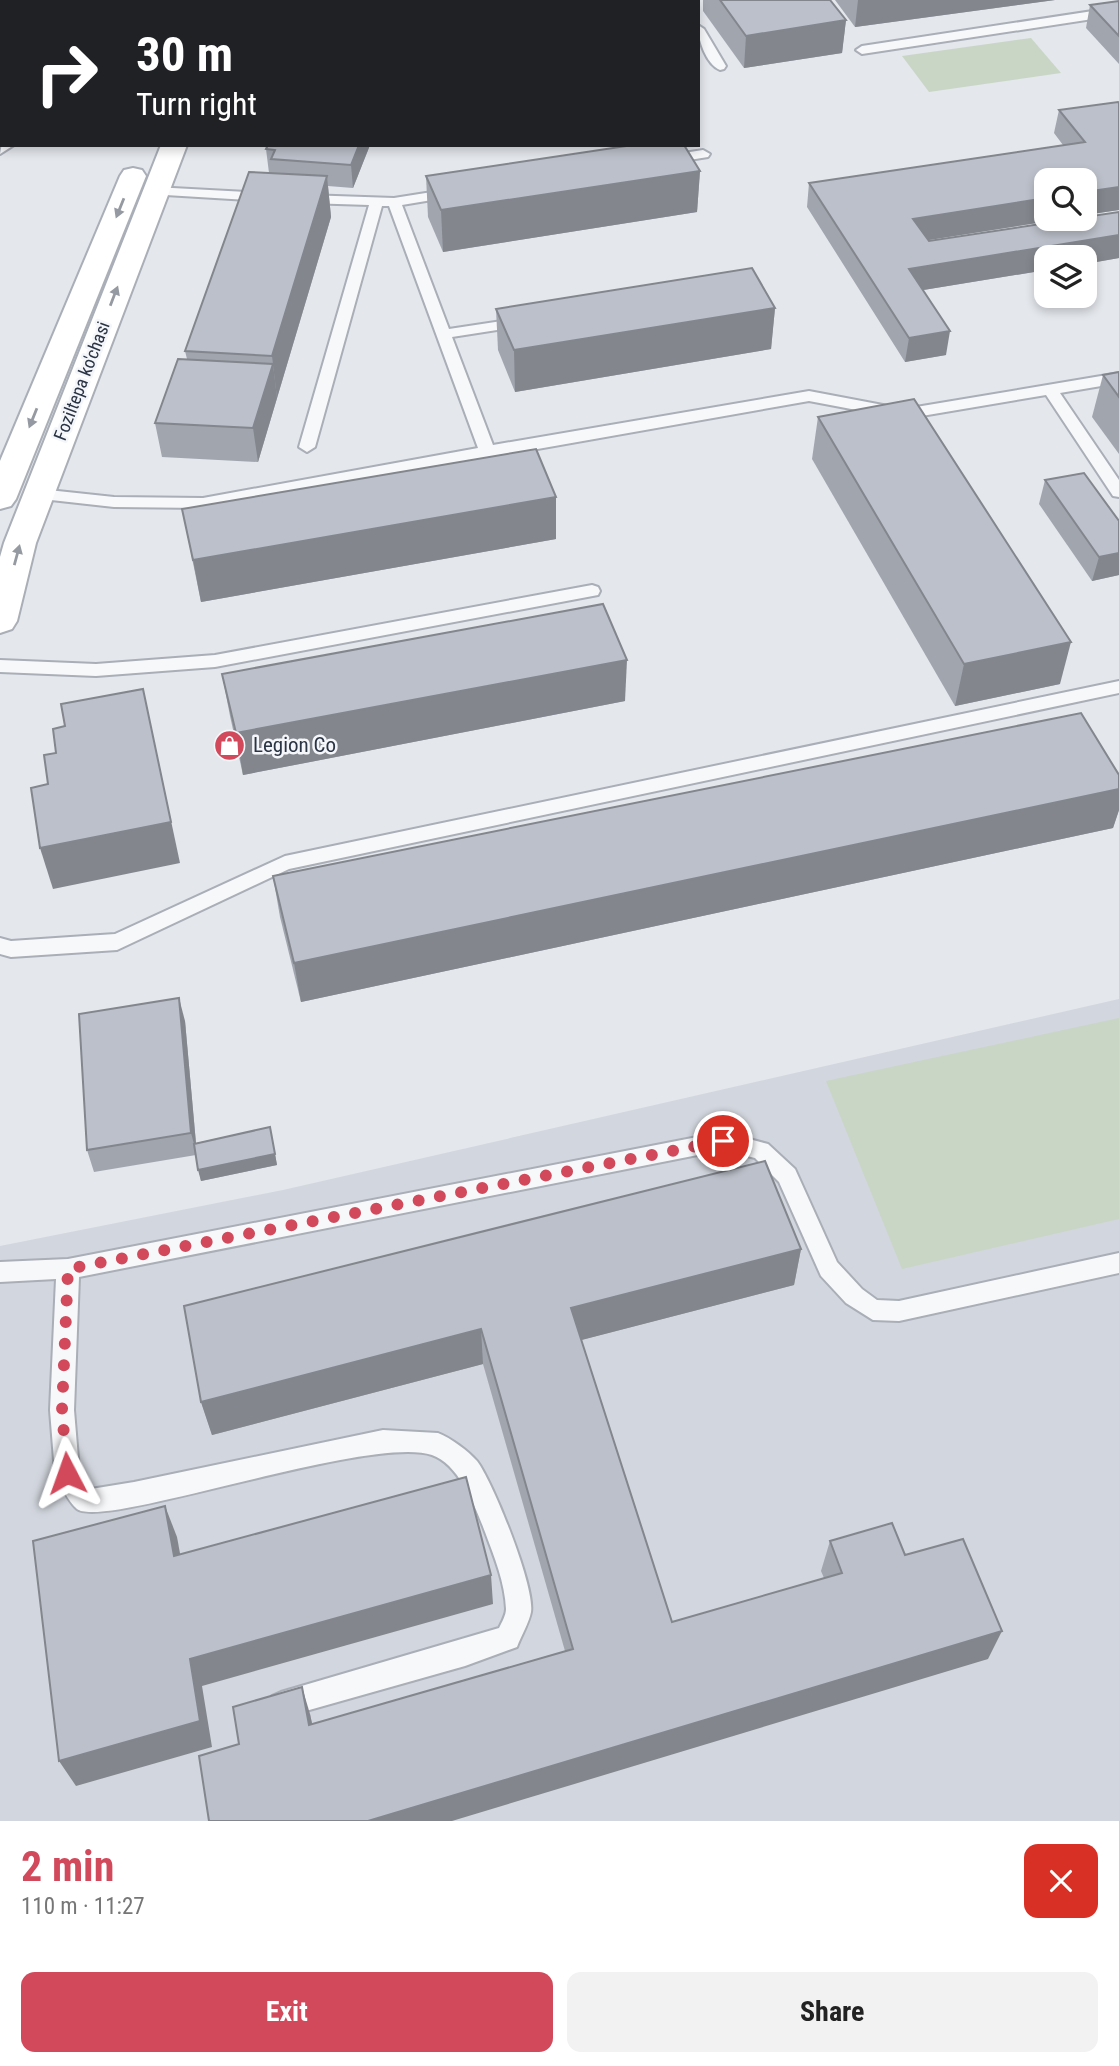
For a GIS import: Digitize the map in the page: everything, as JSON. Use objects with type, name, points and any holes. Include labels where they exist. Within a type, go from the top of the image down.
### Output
[{"type":"main road","name":"Foziltepa ko'chasi","points":[[2,491],[147,147]]},
{"type":"main road","name":"Foziltepa ko'chasi","points":[[0,621],[20,543],[173,147]]},
{"type":"lane","points":[[862,50],[1119,11]]},
{"type":"lane","points":[[700,32],[720,66]]},
{"type":"lane","points":[[650,162],[704,154]]},
{"type":"lane","points":[[154,191],[376,203],[461,191]]},
{"type":"lane","points":[[394,202],[487,452]]},
{"type":"lane","points":[[307,447],[376,203]]},
{"type":"lane","points":[[443,334],[539,319]]},
{"type":"lane","points":[[39,494],[114,502],[203,503],[809,397],[904,414],[1119,378]]},
{"type":"lane","points":[[1050,390],[1119,492]]},
{"type":"lane","points":[[0,666],[96,670],[215,662],[592,591]]},
{"type":"lane","points":[[0,946],[11,949],[117,942],[285,863],[1119,687]]},
{"type":"lane","points":[[0,1272],[68,1269],[723,1141],[761,1150],[787,1176],[829,1269],[854,1296],[873,1310],[899,1311],[1119,1263]]},
{"type":"lane","points":[[68,1269],[63,1422],[67,1473],[85,1500],[134,1494],[383,1441],[438,1444],[468,1469],[484,1497],[510,1567],[519,1611],[508,1638],[466,1653],[265,1709]]},
{"type":"shaded area","points":[[1119,999],[1119,1821],[0,1821],[0,1246],[283,1190]]},
{"type":"green space","points":[[1031,38],[1061,73],[929,92],[902,56]]},
{"type":"green space","points":[[1119,1018],[1119,1219],[902,1269],[826,1081]]},
{"type":"building","points":[[720,0],[830,0],[846,20],[746,36]]},
{"type":"building","points":[[1119,1],[1119,36],[1090,5]]},
{"type":"building","points":[[1119,103],[1119,187],[1097,190],[1097,168],[1034,168],[1034,200],[913,219],[929,241],[1034,225],[1034,231],[1097,231],[1097,215],[1119,212],[1119,235],[1057,245],[1034,245],[1034,249],[909,269],[950,331],[909,338],[809,183],[1085,142],[1059,110]]},
{"type":"building","points":[[358,147],[351,165],[271,159],[275,150],[266,149]]},
{"type":"building","points":[[620,147],[685,147],[700,171],[441,210],[426,176]]},
{"type":"building","points":[[249,172],[327,176],[272,356],[185,351]]},
{"type":"building","points":[[752,268],[775,308],[514,350],[496,309]]},
{"type":"building","points":[[178,359],[273,364],[253,428],[155,423]]},
{"type":"building","points":[[1119,372],[1119,397],[1103,375]]},
{"type":"building","points":[[914,399],[1071,642],[964,664],[818,417]]},
{"type":"building","points":[[536,449],[556,497],[193,560],[182,509]]},
{"type":"building","points":[[1084,473],[1119,521],[1119,553],[1099,557],[1045,480]]},
{"type":"building","points":[[603,604],[627,660],[236,733],[222,674]]},
{"type":"building","points":[[143,689],[171,822],[40,848],[31,788],[48,784],[44,755],[56,753],[53,729],[65,726],[61,704]]},
{"type":"building","points":[[1081,713],[1119,775],[1119,789],[294,963],[273,876]]},
{"type":"building","points":[[179,998],[191,1133],[87,1150],[79,1014]]},
{"type":"building","points":[[270,1127],[275,1154],[198,1170],[194,1144]]},
{"type":"building","points":[[765,1161],[801,1249],[571,1308],[672,1622],[842,1573],[830,1541],[892,1523],[905,1555],[963,1539],[1002,1631],[368,1821],[209,1821],[199,1756],[239,1744],[233,1707],[302,1687],[309,1725],[573,1649],[481,1329],[201,1402],[184,1306]]},
{"type":"building","points":[[466,1477],[491,1575],[190,1659],[200,1721],[59,1761],[33,1541],[165,1506],[174,1556]]},
{"type":"place","name":"Legion Co","points":[[230,745]]},
{"type":"route","points":[[67,1473],[62,1410],[68,1269],[723,1141]]}]
